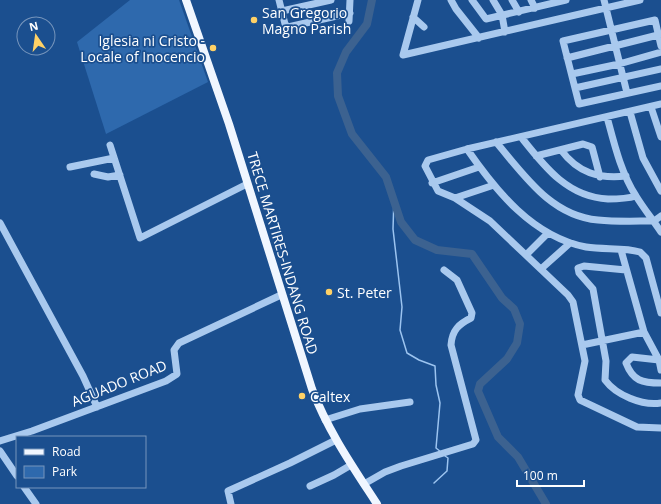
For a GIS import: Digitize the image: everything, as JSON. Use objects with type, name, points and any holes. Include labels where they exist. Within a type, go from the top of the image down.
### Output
[{"type":"main road","name":"TRECE MARTIRES-INDANG ROAD","points":[[186,0],[247,184],[312,389],[325,420],[336,440],[377,504]]},
{"type":"street","points":[[279,0],[285,24],[288,26],[350,13]]},
{"type":"street","points":[[282,11],[331,0]]},
{"type":"street","points":[[349,21],[350,0]]},
{"type":"street","points":[[418,0],[402,55],[640,0]]},
{"type":"street","points":[[451,0],[456,9],[480,38]]},
{"type":"street","points":[[472,0],[486,19],[535,8],[549,2],[565,0]]},
{"type":"street","points":[[493,0],[502,15],[505,32]]},
{"type":"street","points":[[512,0],[519,12]]},
{"type":"street","points":[[531,0],[535,8]]},
{"type":"street","points":[[604,0],[627,93]]},
{"type":"street","points":[[413,17],[424,28]]},
{"type":"street","points":[[661,46],[655,20],[563,41],[579,104],[661,86]]},
{"type":"street","points":[[567,58],[658,35]]},
{"type":"street","points":[[572,74],[619,64],[661,52]]},
{"type":"street","points":[[575,88],[661,69]]},
{"type":"street","points":[[661,104],[467,149],[428,160],[425,166],[432,183],[438,191],[455,198],[490,221],[541,269],[573,302],[585,361],[578,396],[580,400],[637,427],[661,428]]},
{"type":"street","points":[[651,107],[660,132]]},
{"type":"street","points":[[630,112],[643,158],[661,191]]},
{"type":"street","points":[[607,117],[612,137],[626,176],[636,196],[661,232]]},
{"type":"street","points":[[521,136],[550,172],[565,184],[579,192],[600,198],[628,199],[636,196]]},
{"type":"street","points":[[496,142],[536,190],[569,212],[583,218],[599,220],[654,221],[661,216]]},
{"type":"street","points":[[536,156],[583,144],[589,145],[592,147],[600,177]]},
{"type":"street","points":[[110,145],[141,238],[247,184]]},
{"type":"street","points":[[467,149],[494,185],[519,212],[548,233],[570,242],[586,246],[634,250],[640,252],[646,258],[661,313]]},
{"type":"street","points":[[561,150],[569,161],[600,177],[626,176]]},
{"type":"street","points":[[70,167],[114,158]]},
{"type":"street","points":[[432,183],[479,166]]},
{"type":"street","points":[[94,174],[108,177],[120,175]]},
{"type":"street","points":[[455,198],[494,185]]},
{"type":"street","points":[[0,223],[83,376],[97,407]]},
{"type":"street","points":[[526,255],[548,233]]},
{"type":"street","points":[[541,269],[570,242]]},
{"type":"street","points":[[621,250],[644,332],[659,360],[661,370]]},
{"type":"street","points":[[626,270],[584,266],[578,268],[579,273],[593,289],[606,361],[604,380],[609,386],[636,401],[654,404],[661,403]]},
{"type":"street","points":[[364,484],[390,470],[473,444],[476,440],[451,345],[452,334],[460,324],[471,318],[472,313],[457,280],[444,270]]},
{"type":"street","name":"AGUADO ROAD","points":[[0,441],[174,378],[177,371],[174,350],[179,342],[281,295]]},
{"type":"street","points":[[582,345],[644,332]]},
{"type":"street","points":[[659,360],[632,357],[626,363],[633,377],[644,382],[661,383]]},
{"type":"street","points":[[325,420],[360,409],[410,402]]},
{"type":"street","points":[[231,504],[228,491],[336,440]]},
{"type":"street","points":[[0,451],[16,475]]},
{"type":"street","points":[[310,486],[351,465]]},
{"type":"street","points":[[25,488],[36,504]]},
{"type":"green space","points":[[130,0],[179,0],[208,82],[106,134],[77,42]]},
{"type":"waterway","points":[[372,0],[367,24],[346,52],[337,73],[338,96],[352,134],[386,177],[401,222],[415,240],[437,250],[472,254],[502,298],[514,309],[520,324],[517,343],[507,359],[480,384],[478,391],[498,437],[518,457],[546,504]]},
{"type":"waterway","points":[[394,198],[393,229],[402,307],[400,330],[407,353],[419,360],[435,366],[436,385],[440,403],[436,448],[441,452]]},
{"type":"waterway","points":[[434,483],[447,471],[448,458],[445,456]]},
{"type":"place","name":"San Gregorio Magno Parish","points":[[254,20]]},
{"type":"place","name":"Iglesia ni Cristo - Locale of Inocencio","points":[[213,48]]},
{"type":"place","name":"St. Peter","points":[[329,292]]},
{"type":"place","name":"Caltex","points":[[302,396]]}]
